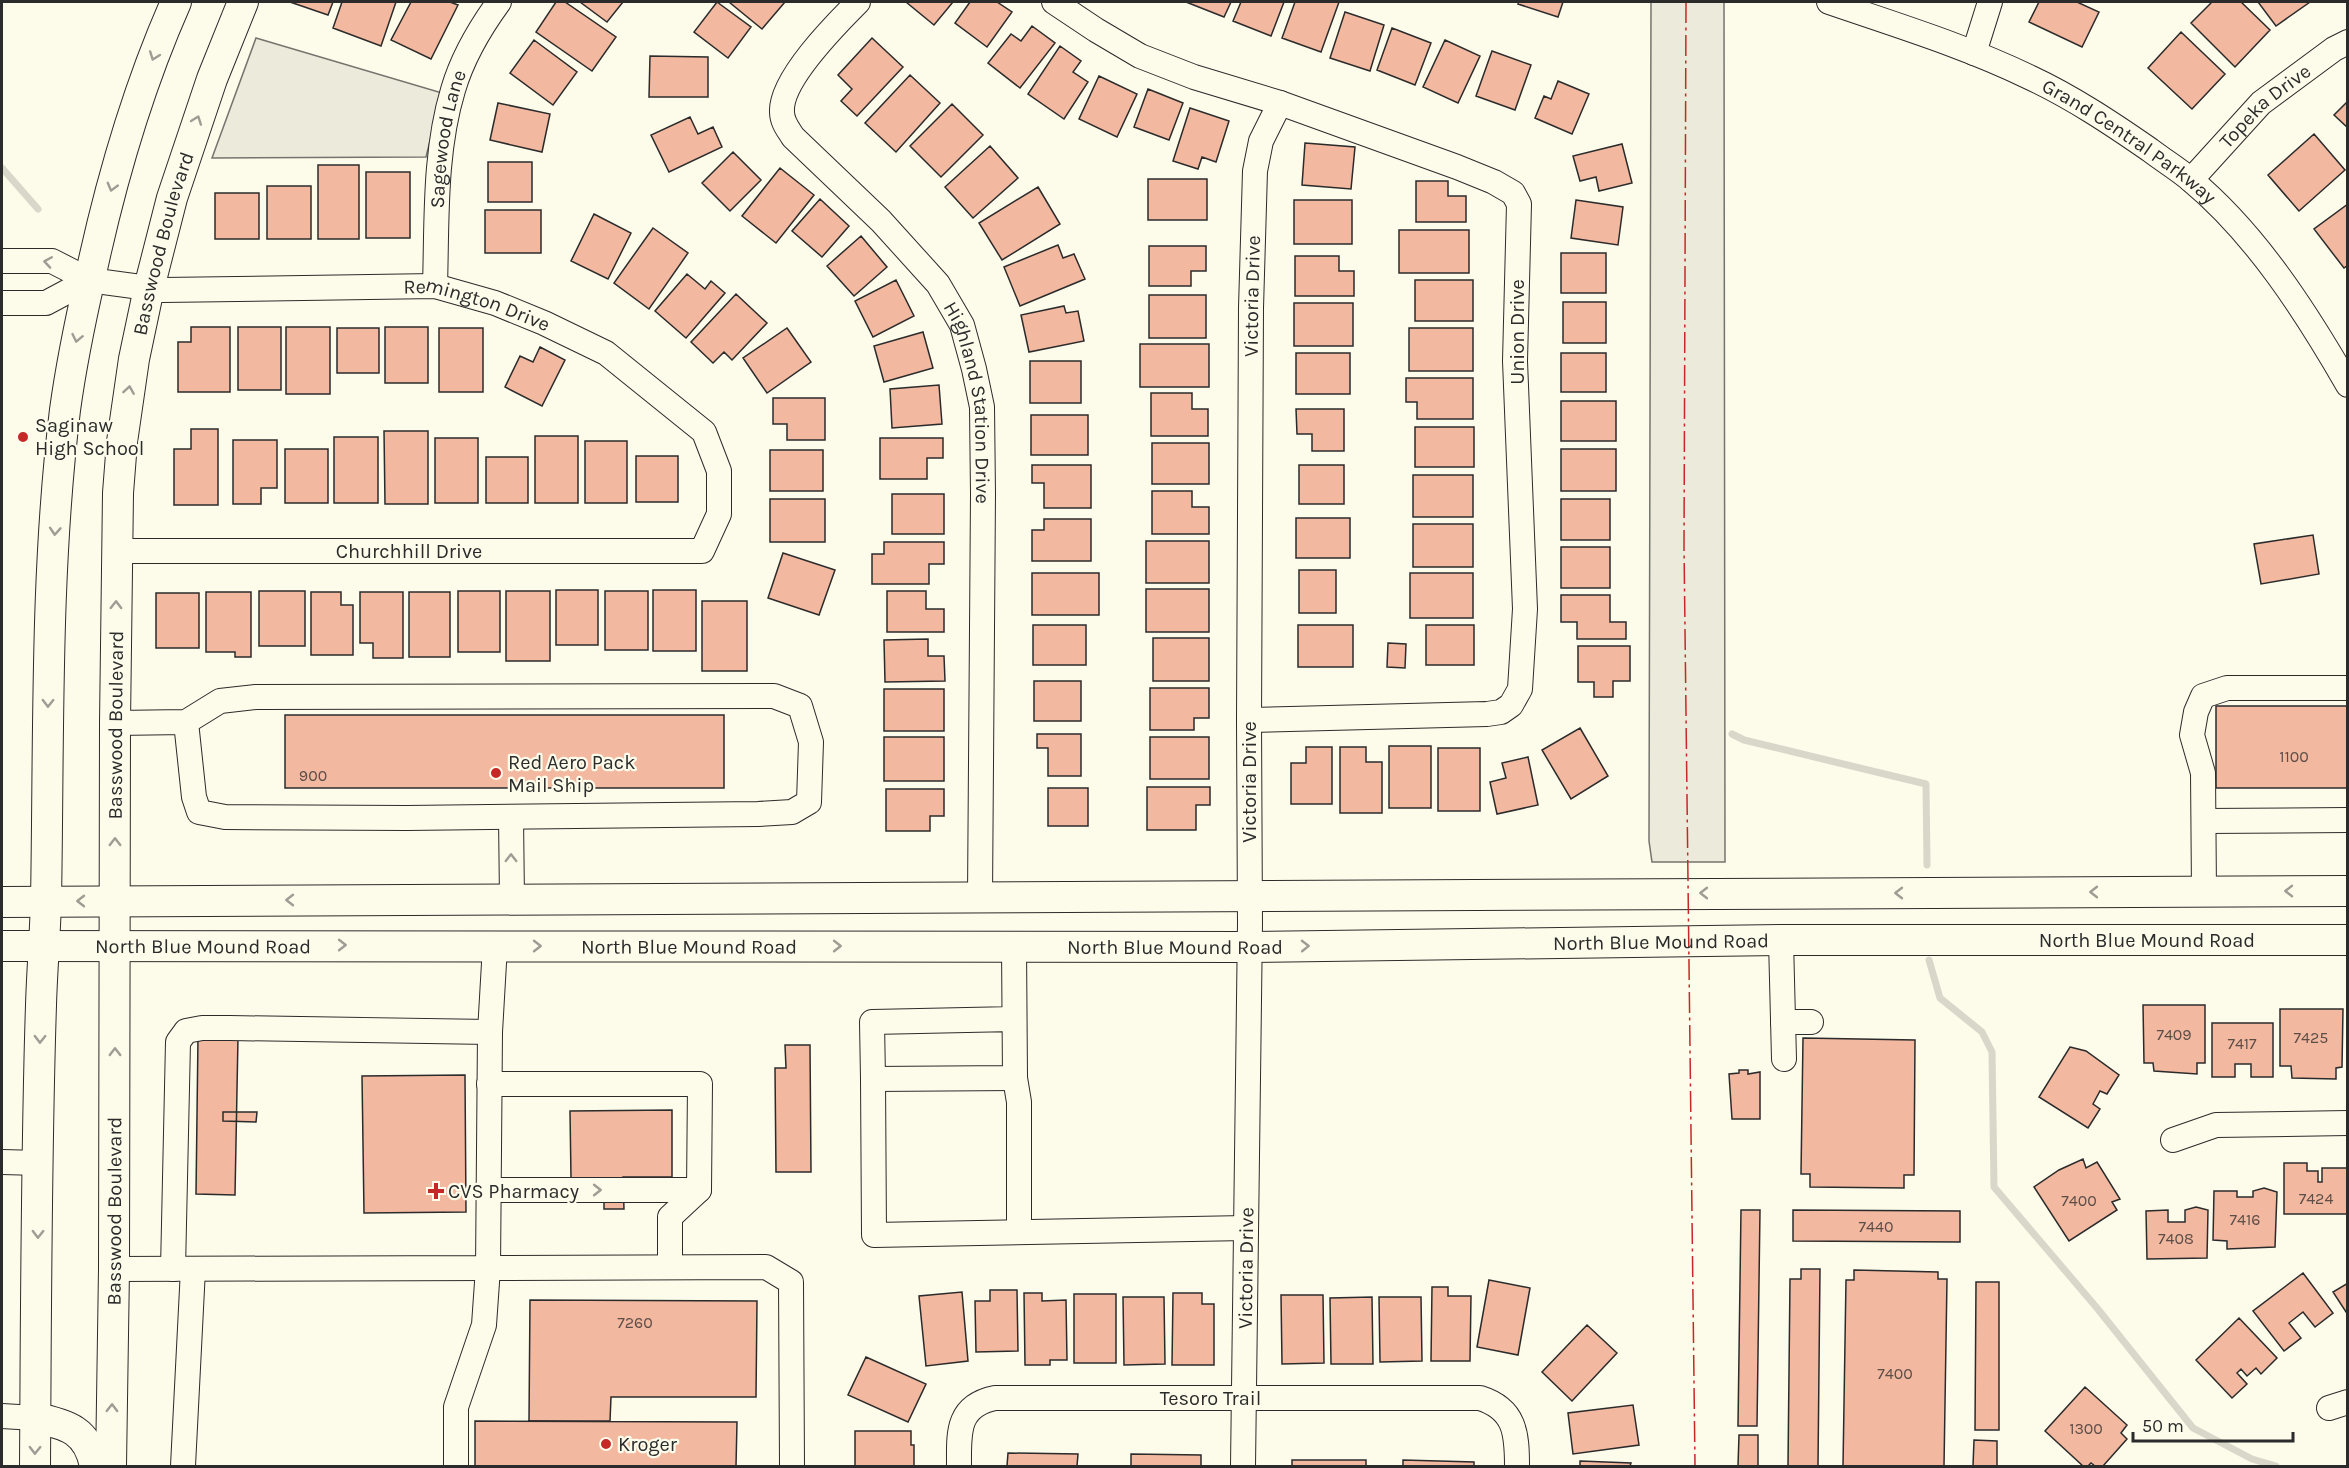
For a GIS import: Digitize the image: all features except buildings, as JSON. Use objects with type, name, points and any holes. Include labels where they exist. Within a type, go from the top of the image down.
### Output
[{"type":"main road","points":[[35,1467],[41,1006],[46,901],[53,561],[66,408],[76,343],[118,165],[143,87],[176,2]]},
{"type":"main road","name":"Basswood Boulevard","points":[[111,1467],[116,901],[115,723],[117,551],[122,442],[134,359],[172,198],[192,134],[243,2]]},
{"type":"main road","points":[[2,902],[2348,891]]},
{"type":"main road","name":"North Blue Mound Road","points":[[2,946],[1250,946],[1781,940],[2348,940]]},
{"type":"main road","points":[[35,1418],[59,1422],[77,1433],[93,1454],[95,1467]]},
{"type":"street","name":"Sagewood Lane","points":[[435,286],[439,173],[446,118],[453,89],[466,57],[499,2]]},
{"type":"street","name":"Highland Station Drive","points":[[858,2],[803,63],[782,101],[782,114],[784,124],[794,137],[881,220],[938,284],[962,325],[974,369],[982,407],[981,897]]},
{"type":"street","name":"Union Drive","points":[[1054,2],[1140,56],[1194,77],[1280,103],[1494,182],[1513,193],[1519,204],[1515,361],[1525,609],[1520,689],[1511,705],[1501,712],[1487,714],[1249,720]]},
{"type":"street","name":"Grand Central Parkway","points":[[1829,2],[1974,53],[2067,96],[2107,120],[2191,180],[2225,214],[2283,282],[2348,385]]},
{"type":"street","points":[[1974,53],[1990,2]]},
{"type":"street","name":"Topeka Drive","points":[[2191,180],[2261,103],[2334,49],[2348,42]]},
{"type":"street","name":"Victoria Drive","points":[[1243,1467],[1250,946],[1251,308],[1255,171],[1261,141],[1280,103]]},
{"type":"street","name":"Remington Drive","points":[[2,261],[52,261],[90,280],[177,290],[435,286],[495,303],[544,323],[606,353],[704,432],[719,471],[719,514],[702,551]]},
{"type":"street","points":[[2,303],[46,303],[90,280]]},
{"type":"street","name":"Churchhill Drive","points":[[117,551],[702,551]]},
{"type":"street","points":[[2204,892],[2203,773],[2192,735],[2196,712],[2203,696],[2227,688],[2348,688]]},
{"type":"street","points":[[115,723],[186,722],[220,701],[256,697],[774,696],[800,706],[811,742],[809,802],[792,812],[511,817],[225,817],[199,812],[194,796],[186,722]]},
{"type":"street","points":[[511,817],[512,900]]},
{"type":"street","points":[[2205,821],[2348,820]]},
{"type":"street","points":[[1781,940],[1784,1059]]},
{"type":"street","points":[[456,1467],[456,1407],[484,1325],[488,1268],[490,1032],[495,946]]},
{"type":"street","points":[[1014,946],[1015,1078],[1019,1102],[1019,1232]]},
{"type":"street","points":[[1014,1018],[872,1022],[874,1235],[1246,1228]]},
{"type":"street","points":[[1783,1022],[1812,1022]]},
{"type":"street","points":[[183,1467],[183,1269],[178,1042],[186,1030],[230,1028],[490,1032]]},
{"type":"street","points":[[873,1079],[1015,1078]]},
{"type":"street","points":[[489,1084],[700,1084],[699,1190],[670,1217],[670,1267]]},
{"type":"street","points":[[2173,1140],[2216,1125],[2348,1124]]},
{"type":"street","points":[[2,1162],[39,1163]]},
{"type":"street","points":[[489,1190],[699,1190]]},
{"type":"street","points":[[114,1269],[766,1267],[790,1282],[792,1467]]},
{"type":"street","name":"Tesoro Trail","points":[[959,1467],[959,1431],[971,1408],[981,1401],[995,1398],[1480,1398],[1495,1403],[1507,1414],[1515,1437],[1517,1467]]},
{"type":"street","points":[[2,1416],[35,1418]]},
{"type":"shaded area","points":[[1651,2],[1724,2],[1725,862],[1652,862],[1649,841]]},
{"type":"shaded area","points":[[256,38],[442,93],[426,157],[212,158]]},
{"type":"waterway","points":[[2,168],[38,209]]},
{"type":"waterway","points":[[1732,734],[1744,740],[1926,784],[1927,865]]},
{"type":"waterway","points":[[1929,960],[1940,998],[1982,1032],[1992,1052],[1994,1187],[2097,1308],[2193,1428],[2252,1459],[2276,1466]]},
{"type":"power","points":[[1686,2],[1684,546],[1695,1466]]},
{"type":"place","name":"Saginaw High School","points":[[23,437]]},
{"type":"place","name":"Red Aero Pack Mail Ship","points":[[496,773]]},
{"type":"place","name":"CVS Pharmacy","points":[[436,1191]]},
{"type":"place","name":"Kroger","points":[[606,1444]]}]
